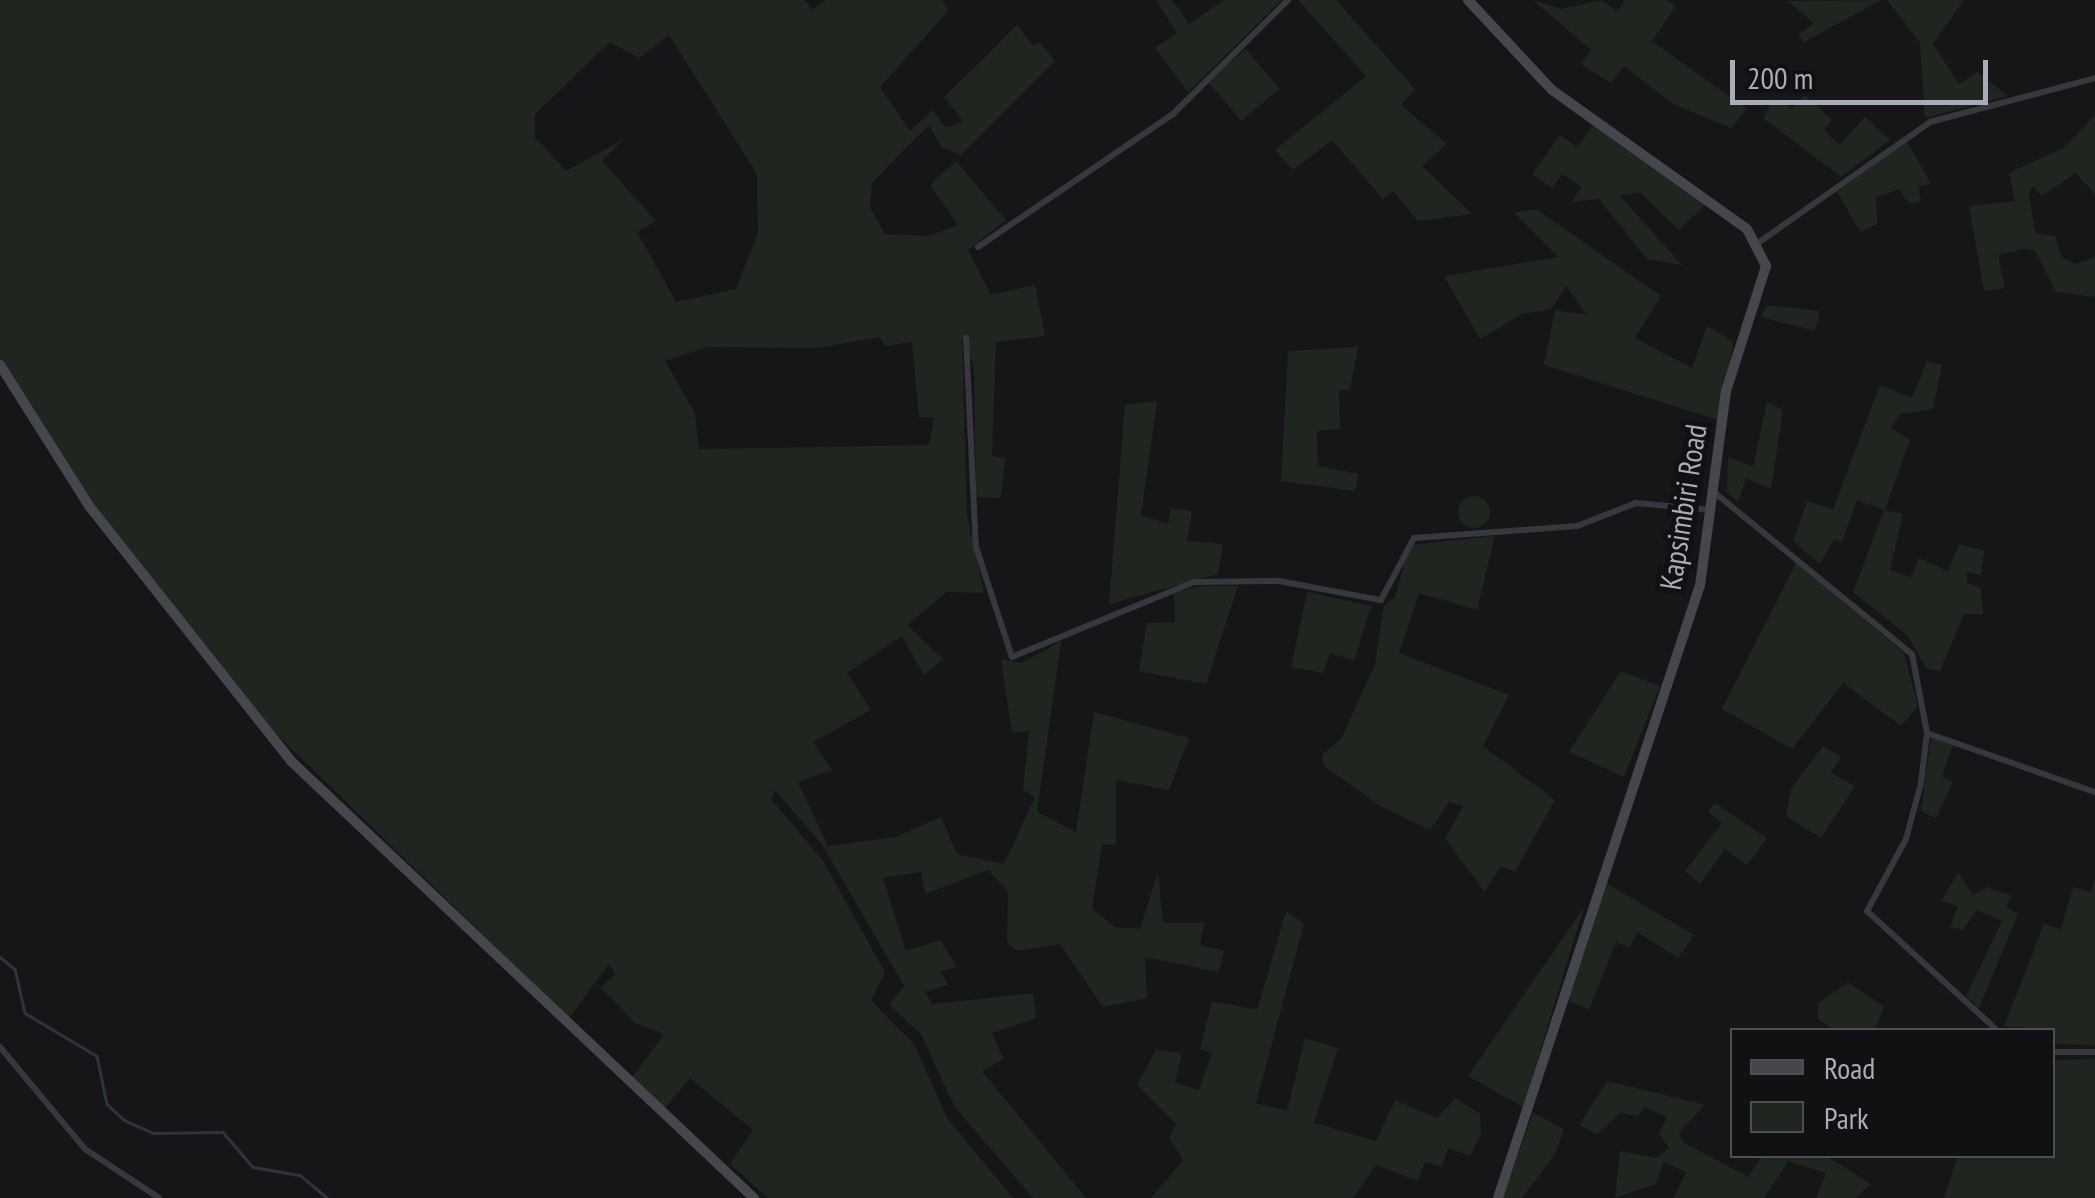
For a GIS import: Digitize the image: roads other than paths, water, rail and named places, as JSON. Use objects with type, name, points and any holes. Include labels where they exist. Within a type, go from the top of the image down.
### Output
[{"type":"street","points":[[978,247],[1173,114],[1288,0]]},
{"type":"street","points":[[1468,0],[1537,77],[1758,243],[1930,122],[2095,78]]},
{"type":"street","name":"Kapsimbiri Road","points":[[1498,1198],[1691,614],[1714,510],[1730,372],[1766,277],[1758,243]]},
{"type":"street","points":[[966,338],[976,547],[1012,657],[1194,582],[1279,581],[1381,600],[1393,590],[1405,543],[1423,535],[1577,526],[1636,503],[1714,510]]},
{"type":"street","points":[[0,365],[89,506],[291,761],[754,1198]]},
{"type":"street","points":[[1715,493],[1904,642],[1927,733],[1916,811],[1867,911],[1995,1028]]},
{"type":"street","points":[[1927,733],[2095,792]]},
{"type":"street","points":[[0,1047],[86,1149],[159,1198]]},
{"type":"street","points":[[2055,1052],[2095,1052]]},
{"type":"waterway","points":[[0,957],[15,969],[25,1013],[97,1056],[107,1104],[124,1120],[153,1133],[223,1132],[253,1167],[300,1175],[327,1198]]}]
